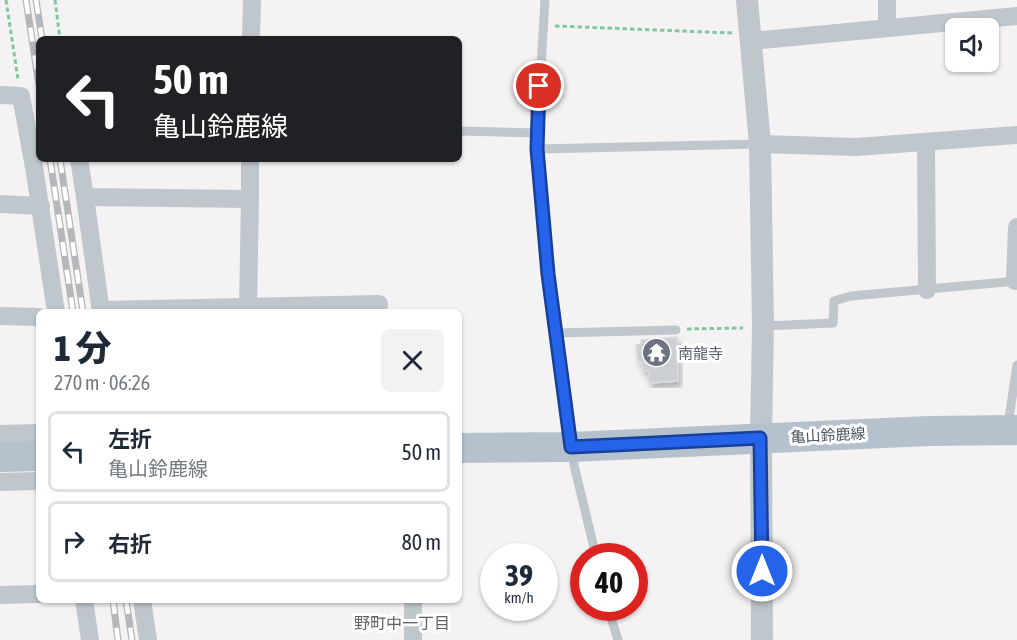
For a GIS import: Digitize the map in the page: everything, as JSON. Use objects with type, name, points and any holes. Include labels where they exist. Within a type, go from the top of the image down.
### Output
[{"type":"main road","name":"亀山鈴鹿線","points":[[462,448],[571,447],[929,431],[1012,430]]},
{"type":"main road","points":[[0,457],[36,456]]},
{"type":"street","points":[[251,36],[252,0]]},
{"type":"street","points":[[747,0],[760,144],[763,326],[760,438],[762,640]]},
{"type":"street","points":[[887,0],[887,28]]},
{"type":"street","points":[[750,38],[1017,16]]},
{"type":"street","points":[[0,95],[21,96],[41,206],[56,309]]},
{"type":"street","points":[[760,144],[856,147],[1017,135]]},
{"type":"street","points":[[926,143],[927,290]]},
{"type":"street","points":[[79,162],[101,309]]},
{"type":"street","points":[[248,307],[250,162]]},
{"type":"street","points":[[85,198],[250,199]]},
{"type":"street","points":[[0,204],[41,206]]},
{"type":"street","points":[[1016,281],[1017,227]]},
{"type":"street","points":[[174,309],[379,304],[378,309]]},
{"type":"street","points":[[0,316],[36,317]]},
{"type":"street","points":[[0,434],[36,433]]},
{"type":"street","points":[[0,482],[36,481]]},
{"type":"street","points":[[0,595],[36,594]]},
{"type":"street","points":[[84,603],[90,640]]},
{"type":"street","points":[[142,603],[148,640]]},
{"type":"street","points":[[413,603],[413,640]]},
{"type":"lane","points":[[544,0],[537,149],[548,274],[571,447],[593,543]]},
{"type":"lane","points":[[462,131],[537,133]]},
{"type":"lane","points":[[537,149],[760,144]]},
{"type":"lane","points":[[763,326],[833,323],[834,301],[850,296],[1016,281]]},
{"type":"lane","points":[[556,333],[676,330]]},
{"type":"lane","points":[[1012,430],[1017,365]]},
{"type":"lane","points":[[612,621],[618,640]]},
{"type":"path","points":[[6,0],[21,96]]},
{"type":"path","points":[[55,0],[60,36]]},
{"type":"path","points":[[542,26],[750,38]]},
{"type":"path","points":[[676,330],[763,326]]},
{"type":"building","name":"南龍寺","points":[[677,337],[678,381],[649,383],[649,371],[643,371],[642,362],[638,361],[636,345],[641,344],[641,340]]},
{"type":"railway","points":[[26,0],[36,65]]},
{"type":"railway","points":[[36,0],[42,36]]},
{"type":"railway","points":[[50,162],[73,309]]},
{"type":"railway","points":[[60,162],[83,309]]},
{"type":"railway","points":[[113,603],[118,640]]},
{"type":"railway","points":[[126,603],[132,640]]},
{"type":"place","name":"南龍寺","points":[[657,353]]},
{"type":"district","name":"野町中一丁目","points":[[402,623]]},
{"type":"route","points":[[539,86],[537,149],[548,274],[571,447],[760,438],[762,571]]}]
